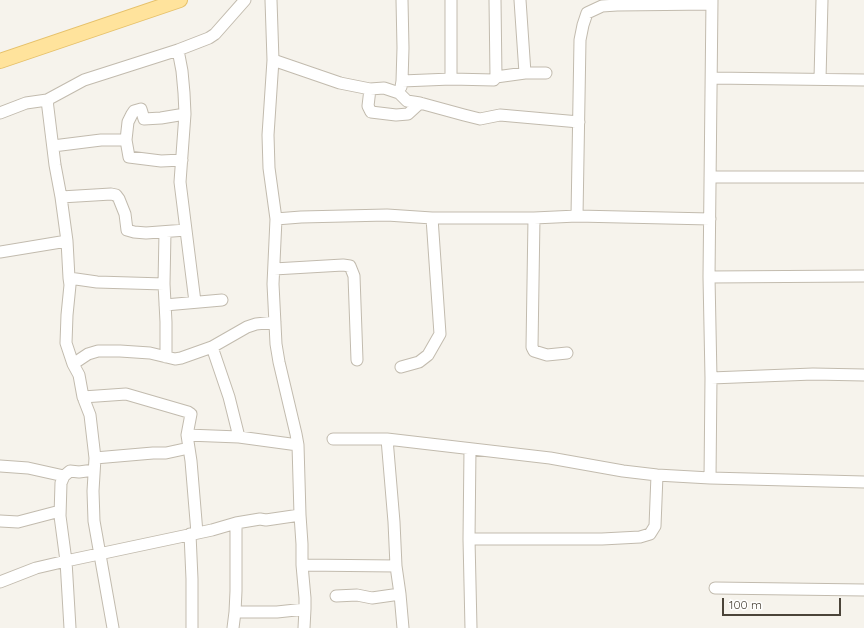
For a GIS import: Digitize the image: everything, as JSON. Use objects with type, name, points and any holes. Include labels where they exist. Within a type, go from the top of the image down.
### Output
[{"type":"main road","points":[[0,61],[180,0]]},
{"type":"street","points":[[0,113],[26,103],[47,100],[84,80],[178,50],[208,38],[215,34],[245,0]]},
{"type":"street","points":[[271,0],[273,60],[268,135],[269,168],[276,219],[273,284],[276,344],[298,445],[305,609],[304,628]]},
{"type":"street","points":[[399,93],[402,81],[402,0]]},
{"type":"street","points":[[451,0],[451,79]]},
{"type":"street","points":[[495,0],[496,77]]},
{"type":"street","points":[[520,0],[524,73]]},
{"type":"street","points":[[820,79],[822,0]]},
{"type":"street","points":[[577,216],[580,40],[582,25],[587,13],[602,6],[712,2],[709,277],[711,378],[710,478]]},
{"type":"street","points":[[178,50],[182,71],[185,114],[180,182],[195,302]]},
{"type":"street","points":[[273,60],[340,83],[370,90],[384,88],[399,93],[407,101],[480,119],[500,115],[579,122]]},
{"type":"street","points":[[402,81],[451,79],[494,80],[496,77],[524,73],[546,73]]},
{"type":"street","points":[[712,78],[864,80]]},
{"type":"street","points":[[370,90],[368,106],[372,112],[396,115],[408,114],[420,103]]},
{"type":"street","points":[[47,100],[55,165],[67,241],[68,278],[70,285],[66,343],[73,364],[79,375],[83,397],[90,415],[94,458],[94,521],[113,628]]},
{"type":"street","points":[[182,160],[161,161],[129,157],[126,140],[128,122],[134,111],[141,109],[144,119],[185,114]]},
{"type":"street","points":[[53,146],[102,140],[126,140]]},
{"type":"street","points":[[710,177],[864,177]]},
{"type":"street","points":[[61,197],[116,195],[125,214],[127,230],[138,233],[186,230]]},
{"type":"street","points":[[276,219],[301,217],[386,216],[432,218],[534,218],[577,216],[710,220]]},
{"type":"street","points":[[401,367],[419,362],[428,355],[440,334],[432,218]]},
{"type":"street","points":[[534,218],[532,347],[534,351],[547,355],[568,353]]},
{"type":"street","points":[[165,232],[164,284],[166,357]]},
{"type":"street","points":[[0,252],[67,241]]},
{"type":"street","points":[[274,269],[343,265],[350,266],[354,276],[357,360]]},
{"type":"street","points":[[709,277],[864,276]]},
{"type":"street","points":[[68,278],[97,282],[164,284]]},
{"type":"street","points":[[165,305],[222,300]]},
{"type":"street","points":[[73,364],[88,354],[98,351],[150,353],[175,359],[181,358],[212,347],[247,327],[256,324],[275,322]]},
{"type":"street","points":[[212,347],[229,397],[239,437]]},
{"type":"street","points":[[711,378],[813,374],[864,374]]},
{"type":"street","points":[[83,397],[126,394],[191,414],[187,435],[189,448],[193,533],[192,628]]},
{"type":"street","points":[[187,435],[239,437],[298,445]]},
{"type":"street","points":[[333,439],[387,439],[550,458],[623,471],[658,475],[710,478],[864,482]]},
{"type":"street","points":[[387,439],[396,566],[403,628]]},
{"type":"street","points":[[94,458],[153,452],[166,453],[189,448]]},
{"type":"street","points":[[470,449],[469,539],[471,628]]},
{"type":"street","points":[[0,466],[28,468],[64,476]]},
{"type":"street","points":[[70,628],[66,560],[60,510],[61,483],[64,476],[70,471],[79,472],[94,470]]},
{"type":"street","points":[[469,539],[602,539],[640,537],[650,534],[655,526],[658,475]]},
{"type":"street","points":[[0,521],[18,522],[60,510]]},
{"type":"street","points":[[0,582],[36,568],[66,560],[156,542],[236,523],[300,515]]},
{"type":"street","points":[[233,628],[236,612],[236,523]]},
{"type":"street","points":[[302,565],[396,566]]},
{"type":"street","points":[[715,588],[864,590]]},
{"type":"street","points":[[336,596],[357,595],[372,598],[400,594]]},
{"type":"street","points":[[236,612],[277,612],[305,609]]}]
